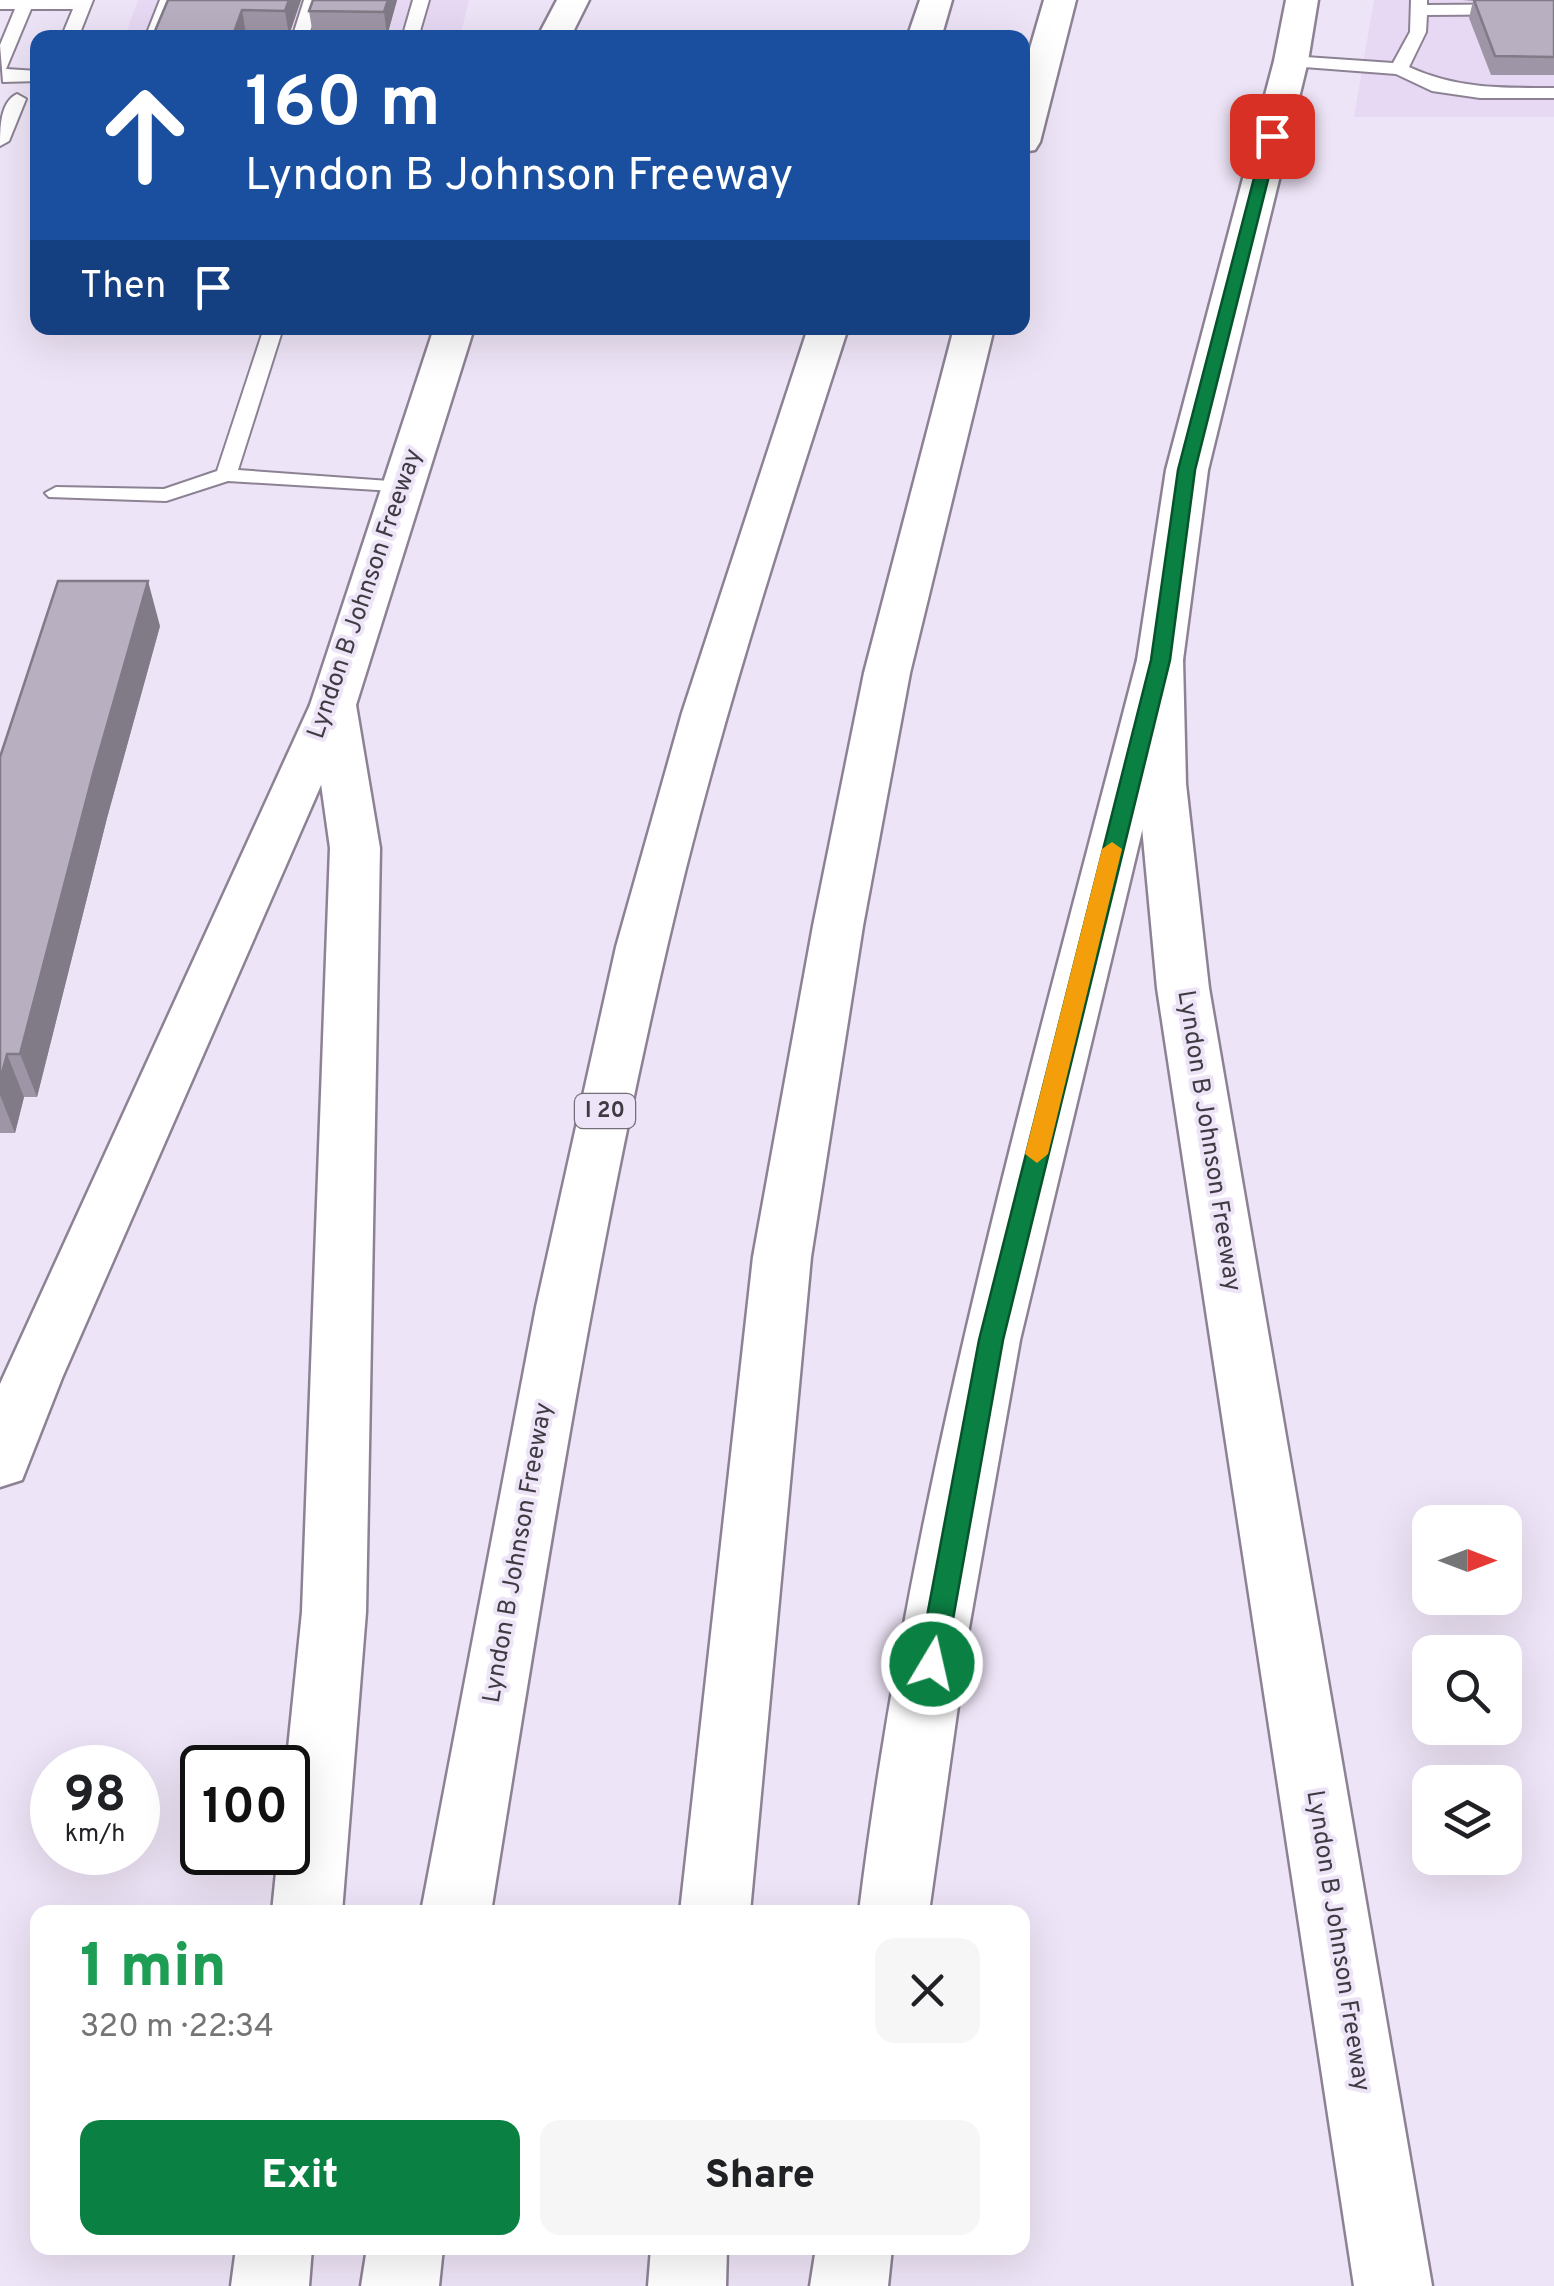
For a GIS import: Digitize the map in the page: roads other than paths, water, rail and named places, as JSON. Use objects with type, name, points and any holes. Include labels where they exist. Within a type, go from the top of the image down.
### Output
[{"type":"main road","points":[[557,30],[573,0]]},
{"type":"main road","points":[[927,30],[936,0]]},
{"type":"main road","points":[[1030,112],[1060,0]]},
{"type":"main road","name":"Lyndon B Johnson Freeway","points":[[1302,0],[1291,61],[1187,470],[1160,660],[1162,784],[1183,988],[1393,2286]]},
{"type":"main road","name":"Lyndon B Johnson Freeway","points":[[0,1461],[40,1360],[333,704],[452,335]]},
{"type":"main road","name":"Lyndon B Johnson Freeway","points":[[457,1905],[510,1594],[578,1236],[643,944],[735,606],[826,335]]},
{"type":"main road","points":[[716,1905],[782,1257],[838,926],[888,673],[972,335]]},
{"type":"main road","points":[[895,1905],[937,1628],[991,1340],[1160,660]]},
{"type":"main road","points":[[308,1905],[334,1612],[356,848],[333,704]]},
{"type":"main road","points":[[270,2286],[273,2255]]},
{"type":"main road","points":[[400,2286],[404,2255]]},
{"type":"main road","points":[[687,2286],[689,2255]]},
{"type":"main road","points":[[849,2286],[853,2255]]},
{"type":"lane","points":[[156,30],[168,0]]},
{"type":"lane","points":[[0,4],[84,2],[73,30]]},
{"type":"lane","points":[[25,4],[0,69],[4,78],[30,78]]},
{"type":"lane","points":[[1399,69],[1418,32],[1419,5],[1554,9]]},
{"type":"lane","points":[[306,21],[324,23]]},
{"type":"lane","points":[[391,23],[415,21]]},
{"type":"lane","points":[[1291,61],[1399,69],[1452,89],[1554,92]]},
{"type":"lane","points":[[0,141],[9,100]]},
{"type":"lane","points":[[226,475],[272,335]]},
{"type":"lane","points":[[56,493],[166,495],[226,475],[403,488]]}]
